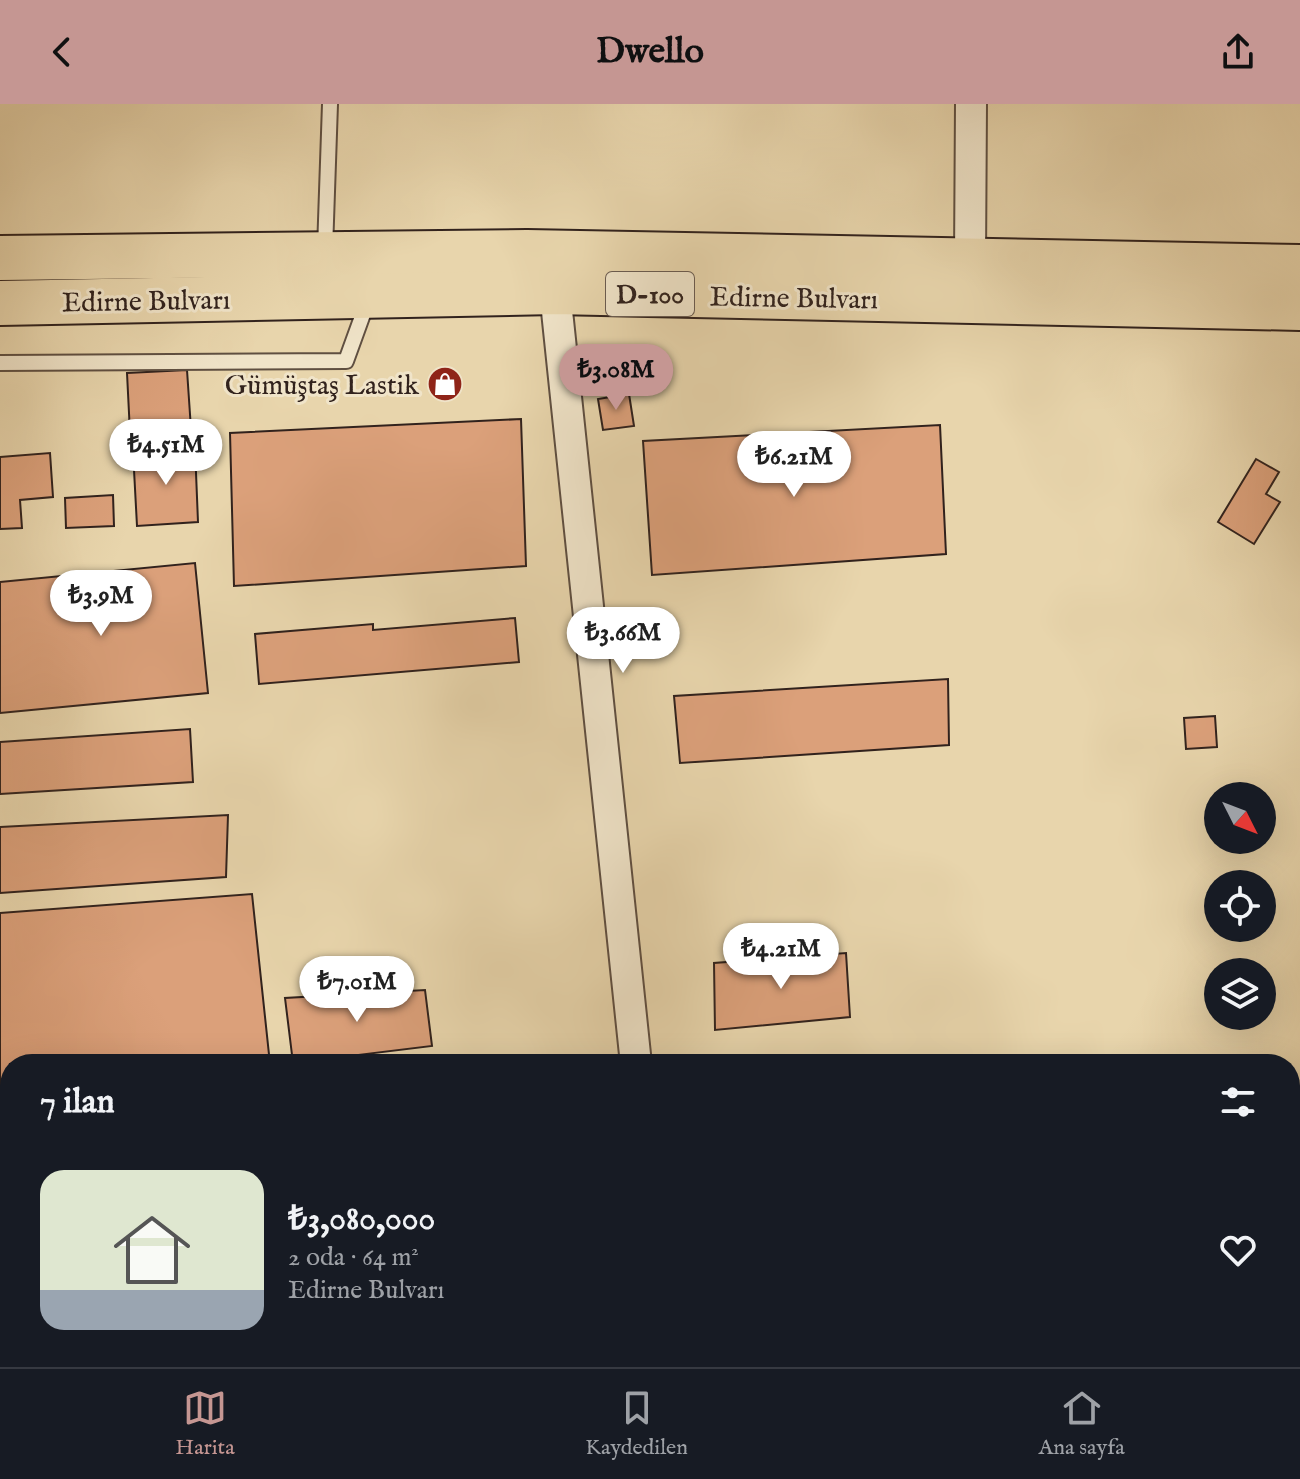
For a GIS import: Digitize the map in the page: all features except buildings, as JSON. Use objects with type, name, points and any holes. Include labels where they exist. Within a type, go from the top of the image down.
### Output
[{"type":"highway","name":"Edirne Bulvarı","points":[[0,258],[527,252],[1300,267]]},
{"type":"highway","name":"Edirne Bulvarı","points":[[0,303],[555,292],[1300,308]]},
{"type":"street","points":[[970,260],[971,104]]},
{"type":"street","points":[[555,292],[635,1054]]},
{"type":"lane","points":[[324,255],[330,104]]},
{"type":"lane","points":[[0,363],[346,361],[369,296]]},
{"type":"place","name":"Gümüştaş Lastik","points":[[445,384]]}]
